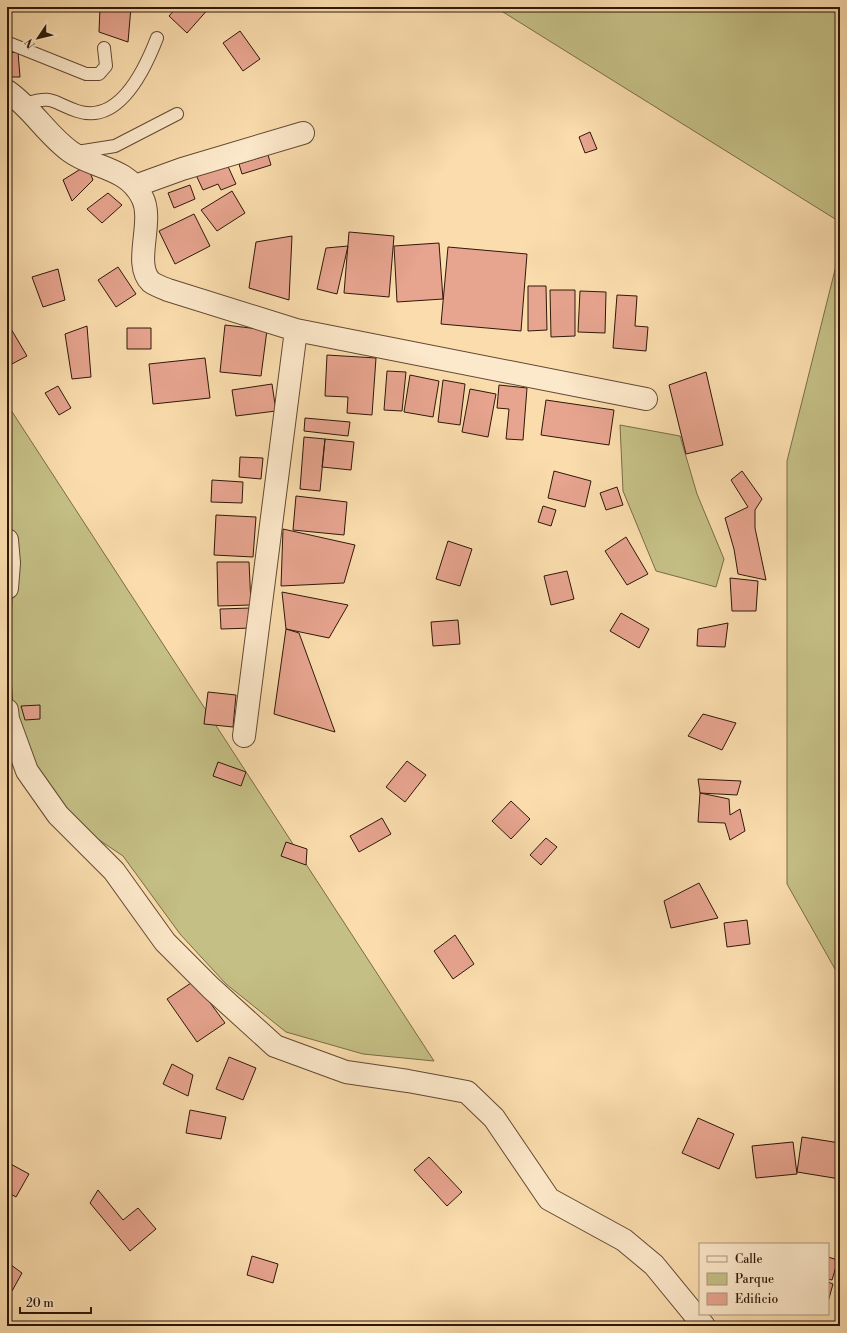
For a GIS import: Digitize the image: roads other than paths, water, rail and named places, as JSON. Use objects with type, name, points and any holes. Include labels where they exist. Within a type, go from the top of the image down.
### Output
[{"type":"street","points":[[7,91],[25,104],[72,153],[114,171],[135,186],[142,197],[147,212],[143,270],[152,282],[168,290],[296,330],[646,399]]},
{"type":"street","points":[[135,186],[182,169],[303,133]]},
{"type":"street","points":[[244,736],[296,330]]},
{"type":"street","points":[[7,540],[9,563],[7,588]]},
{"type":"street","points":[[7,710],[8,719],[27,771],[58,815],[114,871],[165,942],[211,988],[275,1046],[346,1072],[408,1081],[467,1092],[494,1118],[549,1199],[624,1240],[654,1265],[704,1326]]},
{"type":"lane","points":[[25,104],[42,99],[57,101],[76,111],[88,114],[111,108],[127,93],[141,75],[157,38]]},
{"type":"lane","points":[[7,45],[11,44],[86,74],[99,74],[106,66],[104,48]]},
{"type":"lane","points":[[72,153],[116,146],[178,114]]}]
